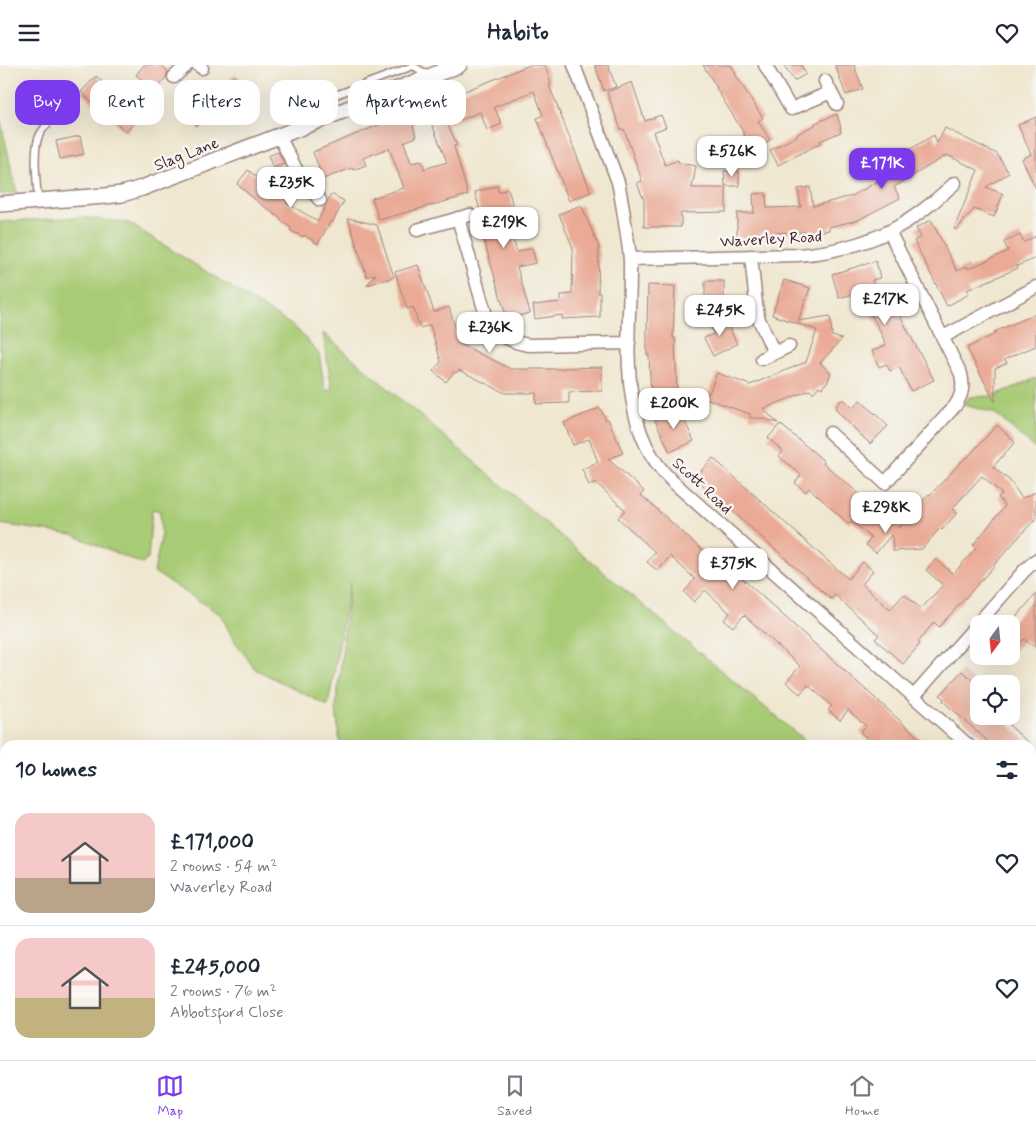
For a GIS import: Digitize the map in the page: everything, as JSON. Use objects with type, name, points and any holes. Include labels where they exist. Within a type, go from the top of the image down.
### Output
[{"type":"street","points":[[174,77],[187,65]]},
{"type":"street","name":"Scott Road","points":[[574,65],[618,182],[622,199],[630,259],[629,343],[633,405],[646,445],[656,463],[662,472],[962,740]]},
{"type":"street","points":[[765,65],[792,109],[831,93]]},
{"type":"street","name":"Slag Lane","points":[[0,204],[105,196],[122,194],[142,188],[454,66]]},
{"type":"street","points":[[279,136],[300,177],[320,200]]},
{"type":"street","name":"Waverley Road","points":[[630,259],[819,253],[841,248],[889,231],[932,203],[955,183]]},
{"type":"street","points":[[417,229],[464,217],[487,319],[493,328],[515,342],[530,345],[629,343]]},
{"type":"street","points":[[830,433],[885,483],[955,406],[963,390],[961,374],[889,231]]},
{"type":"street","points":[[751,256],[758,317],[774,353]]},
{"type":"street","points":[[943,337],[1036,287]]},
{"type":"street","points":[[762,359],[789,346]]},
{"type":"street","points":[[914,696],[1036,559]]},
{"type":"lane","points":[[338,94],[413,66],[431,76]]},
{"type":"lane","points":[[38,201],[37,140],[47,125]]},
{"type":"green space","points":[[0,118],[17,193],[0,194]]},
{"type":"green space","points":[[81,217],[129,223],[296,328],[319,354],[325,390],[332,390],[323,333],[804,740],[339,740],[336,708],[350,582],[328,706],[255,669],[233,639],[221,615],[154,572],[161,538],[160,511],[152,509],[148,559],[142,564],[73,535],[0,524],[0,222]]},
{"type":"green space","points":[[1036,378],[1036,449],[994,413],[964,405],[969,397],[993,396]]},
{"type":"building","points":[[144,65],[161,65],[168,71],[164,80],[142,80],[136,75]]},
{"type":"building","points":[[530,65],[545,65],[551,84],[549,85],[591,192],[569,201],[537,118],[543,115],[534,91],[494,107],[502,124],[487,130],[480,112],[466,118],[466,91]]},
{"type":"building","points":[[595,65],[608,65],[616,87],[604,91]]},
{"type":"building","points":[[703,65],[731,65],[763,118],[758,121],[770,140],[747,154],[738,140],[745,135]]},
{"type":"building","points":[[784,65],[801,65],[806,74],[794,81]]},
{"type":"building","points":[[835,65],[854,65],[863,89],[846,95]]},
{"type":"building","points":[[235,75],[240,80],[230,80]]},
{"type":"building","points":[[96,76],[100,80],[92,80]]},
{"type":"building","points":[[90,82],[90,100],[81,92]]},
{"type":"building","points":[[632,82],[645,121],[661,115],[666,127],[653,132],[665,165],[678,160],[679,163],[696,166],[692,188],[726,188],[726,212],[681,213],[681,227],[644,227],[644,200],[637,183],[642,181],[624,129],[621,130],[607,92]]},
{"type":"building","points":[[837,114],[841,132],[820,141],[821,143],[778,165],[770,150],[797,136],[797,134],[815,125],[815,123]]},
{"type":"building","points":[[1036,117],[1036,189],[1022,159],[1031,154],[1018,125]]},
{"type":"building","points":[[118,125],[132,125],[126,132]]},
{"type":"building","points":[[378,125],[413,125],[416,137],[404,142],[411,163],[422,161],[424,169],[447,162],[432,125],[448,125],[457,145],[454,146],[468,195],[379,220],[372,198],[404,188],[389,148],[363,158],[366,165],[323,179],[313,152]]},
{"type":"building","points":[[945,128],[997,154],[1009,173],[986,187],[1003,194],[994,217],[974,209],[956,230],[954,229],[978,170],[947,155],[894,187],[900,198],[858,220],[829,227],[829,230],[819,232],[760,233],[756,237],[737,238],[737,213],[754,213],[753,194],[766,193],[767,208],[801,207],[798,189],[810,187],[813,206],[852,196],[882,179],[869,154],[884,147],[890,161],[934,135],[937,143]]},
{"type":"building","points":[[80,136],[84,154],[60,159],[56,141]]},
{"type":"building","points":[[278,152],[284,164],[273,168],[268,156]]},
{"type":"building","points":[[248,170],[286,203],[318,221],[331,194],[344,201],[318,244],[304,235],[303,237],[290,230],[291,228],[281,219],[237,184]]},
{"type":"building","points":[[724,171],[739,171],[739,186],[725,186]]},
{"type":"building","points":[[497,186],[499,192],[508,189],[517,219],[508,222],[517,252],[532,248],[536,263],[517,267],[530,313],[507,319],[480,227],[484,225],[475,192]]},
{"type":"building","points":[[581,205],[599,247],[598,293],[600,293],[600,317],[562,319],[562,315],[535,319],[533,305],[561,302],[561,295],[572,294],[573,248],[559,214]]},
{"type":"building","points":[[348,218],[377,225],[394,277],[367,285],[376,274],[367,277]]},
{"type":"building","points":[[931,220],[957,271],[967,266],[968,269],[1008,251],[1004,242],[1020,235],[1024,242],[1036,236],[1036,258],[967,290],[969,294],[947,306],[914,241],[921,237],[916,228]]},
{"type":"building","points":[[876,261],[880,278],[872,280],[880,308],[892,301],[934,380],[911,391],[899,367],[890,371],[886,364],[879,367],[872,351],[886,345],[879,329],[857,293],[839,298],[832,274]]},
{"type":"building","points":[[418,265],[434,312],[449,307],[460,344],[511,369],[602,367],[602,391],[569,392],[569,403],[536,404],[536,393],[505,393],[459,370],[456,373],[454,372],[446,382],[433,371],[441,362],[430,325],[420,328],[413,307],[407,309],[395,272]]},
{"type":"building","points":[[784,280],[810,288],[798,321],[830,316],[832,336],[842,339],[820,363],[831,373],[828,381],[822,388],[819,386],[813,393],[810,390],[763,409],[778,423],[761,418],[750,418],[750,414],[702,397],[709,393],[717,373],[750,385],[806,362],[817,330],[772,315]]},
{"type":"building","points":[[705,281],[724,281],[724,306],[705,306]]},
{"type":"building","points":[[648,285],[675,286],[673,338],[675,338],[677,396],[651,397],[649,355],[647,355]]},
{"type":"building","points":[[1036,314],[1036,346],[1005,359],[1007,363],[995,368],[995,402],[967,348],[995,334],[994,332]]},
{"type":"building","points":[[724,317],[737,344],[713,356],[704,338],[714,334],[709,324]]},
{"type":"building","points":[[841,400],[845,400],[853,408],[860,400],[888,426],[870,444],[836,410],[836,406]]},
{"type":"building","points":[[678,407],[694,441],[670,452],[654,418]]},
{"type":"building","points":[[600,408],[606,420],[608,419],[623,453],[608,459],[644,491],[641,495],[721,567],[725,563],[921,740],[869,740],[860,732],[866,726],[848,710],[840,720],[828,710],[832,706],[808,685],[800,694],[786,682],[800,666],[744,615],[733,627],[724,620],[730,613],[705,590],[694,602],[684,592],[695,579],[670,556],[658,571],[647,562],[655,552],[618,518],[625,510],[595,482],[589,485],[582,469],[598,462],[589,439],[573,445],[564,423]]},
{"type":"building","points":[[780,424],[899,528],[929,494],[967,458],[997,425],[1015,442],[993,467],[1010,481],[1022,498],[1036,492],[1036,520],[1033,521],[939,627],[934,622],[918,642],[920,644],[903,664],[875,639],[879,635],[835,595],[831,599],[695,478],[713,458],[848,579],[863,562],[873,571],[862,584],[890,610],[904,594],[921,609],[943,585],[926,570],[936,559],[953,574],[976,548],[973,545],[1005,506],[998,497],[1002,494],[982,476],[952,509],[957,513],[942,530],[940,528],[922,549],[893,551],[892,534],[876,553],[866,545],[871,538],[852,521],[849,524],[809,488],[806,492],[795,483],[801,475],[779,456],[783,451],[768,438]]},
{"type":"building","points":[[1036,594],[1036,648],[1024,639],[1020,644],[1020,615],[1018,615]]},
{"type":"building","points":[[962,671],[970,678],[970,725],[1009,725],[1026,740],[986,740],[943,701],[944,699],[940,695]]}]
